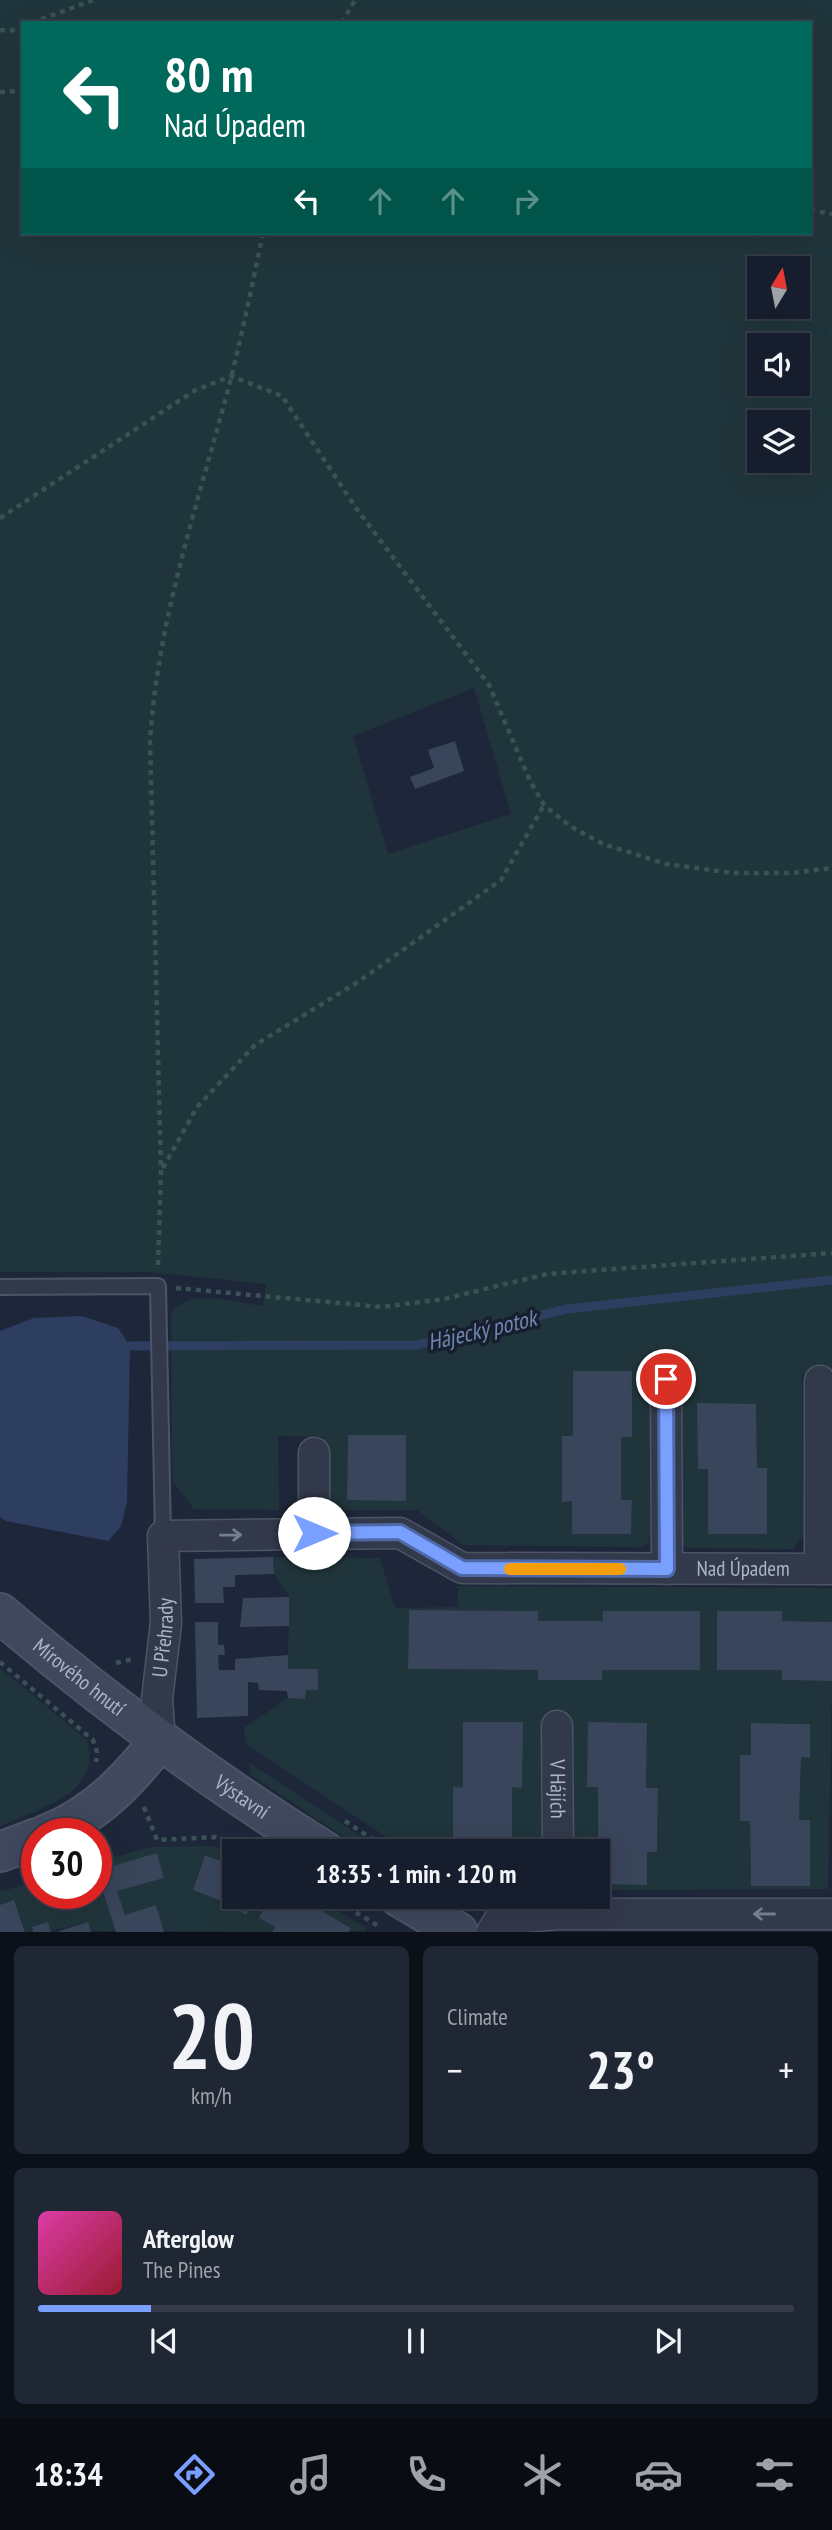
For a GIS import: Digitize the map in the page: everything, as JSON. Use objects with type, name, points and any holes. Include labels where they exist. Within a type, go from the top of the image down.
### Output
[{"type":"main road","name":"Mírového hnutí","points":[[0,1613],[38,1670],[160,1740]]},
{"type":"main road","points":[[79,1818],[93,1811],[112,1774],[160,1740]]},
{"type":"main road","name":"Výstavní","points":[[160,1740],[331,1834]]},
{"type":"main road","points":[[0,1852],[21,1844]]},
{"type":"main road","points":[[404,1917],[457,1931]]},
{"type":"street","name":"Nad Úpadem","points":[[666,1379],[667,1569]]},
{"type":"street","name":"Nad Úpadem","points":[[163,1536],[400,1532],[462,1568],[826,1569],[820,1381]]},
{"type":"street","points":[[314,1454],[314,1533]]},
{"type":"street","name":"U Přehrady","points":[[160,1740],[157,1699],[166,1623],[163,1536]]},
{"type":"street","name":"V Hájích","points":[[557,1726],[558,1839]]},
{"type":"street","points":[[610,1907],[832,1914]]},
{"type":"street","points":[[492,1931],[500,1919],[541,1909]]},
{"type":"lane","points":[[0,1287],[158,1286],[163,1536]]},
{"type":"path","points":[[37,21],[93,0]]},
{"type":"path","points":[[343,21],[355,0]]},
{"type":"path","points":[[0,30],[10,31],[21,27]]},
{"type":"path","points":[[0,92],[21,91]]},
{"type":"path","points":[[812,210],[832,214]]},
{"type":"path","points":[[263,235],[231,376],[171,594],[153,694],[150,741],[161,1171],[158,1286],[382,1307],[444,1299],[547,1274],[832,1253]]},
{"type":"path","points":[[0,518],[194,391],[231,376],[282,396],[356,508],[489,685],[530,781],[544,805],[570,826],[603,844],[666,864],[733,873],[791,873],[832,868]]},
{"type":"path","points":[[161,1171],[168,1153],[197,1107],[255,1045],[358,982],[501,880],[544,805]]},
{"type":"path","points":[[106,1660],[114,1663],[137,1658],[147,1646],[149,1623],[166,1623]]},
{"type":"path","points":[[0,1662],[38,1670],[93,1740],[97,1752],[158,1840],[215,1838],[222,1841]]},
{"type":"path","points":[[97,1752],[112,1774]]},
{"type":"path","points":[[374,1909],[404,1917]]},
{"type":"green space","points":[[0,0],[832,0],[832,1544],[830,1374],[802,1374],[804,1535],[793,1549],[688,1548],[681,1544],[677,1373],[650,1373],[651,1529],[648,1544],[641,1547],[463,1545],[417,1510],[330,1510],[324,1499],[324,1437],[278,1436],[279,1510],[194,1509],[172,1480],[171,1314],[178,1305],[200,1298],[263,1306],[266,1284],[149,1272],[0,1272]],"holes":[[[474,688],[511,814],[388,854],[353,736]],[[573,1372],[631,1437],[621,1437],[621,1500],[632,1500],[631,1534],[573,1534],[572,1501],[562,1501],[562,1436],[573,1436]],[[698,1404],[756,1404],[757,1468],[767,1468],[708,1533],[708,1469],[698,1469]],[[348,1435],[406,1435],[406,1500],[347,1500]]]},
{"type":"green space","points":[[273,1557],[380,1558],[395,1608],[458,1607],[458,1586],[832,1588],[832,1622],[782,1621],[781,1611],[717,1611],[717,1670],[782,1670],[782,1680],[832,1681],[828,1889],[610,1890],[610,1884],[647,1885],[647,1852],[657,1852],[658,1788],[646,1788],[647,1723],[587,1787],[598,1787],[597,1839],[567,1839],[568,1723],[543,1722],[542,1839],[512,1839],[512,1787],[522,1787],[522,1722],[463,1722],[463,1788],[453,1788],[453,1839],[390,1839],[246,1744],[244,1728],[288,1698],[305,1699],[306,1690],[318,1690],[318,1670],[288,1669],[289,1596],[274,1574]],"holes":[[[409,1610],[538,1611],[538,1621],[603,1621],[603,1611],[700,1611],[700,1670],[602,1670],[602,1680],[539,1680],[538,1670],[408,1669]],[[751,1723],[810,1724],[810,1758],[801,1757],[799,1820],[809,1820],[809,1886],[751,1886],[750,1821],[740,1821],[751,1755]]]},
{"type":"green space","points":[[0,1668],[87,1740],[89,1758],[86,1774],[64,1797],[0,1826]]},
{"type":"green space","points":[[249,1763],[365,1839],[347,1839],[251,1775]]},
{"type":"green space","points":[[213,1846],[222,1850],[222,1861],[205,1855],[193,1890],[222,1901],[222,1909],[242,1909],[241,1912],[245,1915],[249,1909],[261,1909],[259,1918],[275,1927],[272,1932],[164,1931],[156,1905],[125,1915],[117,1891],[164,1878],[157,1854],[112,1867],[112,1858],[151,1847]]},
{"type":"green space","points":[[21,1886],[21,1909],[108,1909],[116,1931],[91,1931],[87,1922],[51,1931],[48,1923],[33,1931],[25,1931],[14,1900],[0,1905],[0,1892]]},
{"type":"green space","points":[[319,1909],[335,1909],[365,1927],[366,1931],[349,1931],[351,1928]]},
{"type":"water","points":[[82,1316],[118,1328],[130,1346],[127,1502],[121,1526],[108,1541],[6,1521],[0,1517],[0,1331],[34,1318]]},
{"type":"building","points":[[455,741],[464,771],[415,789],[410,777],[434,768],[428,750]]},
{"type":"building","points":[[573,1371],[632,1371],[632,1437],[621,1437],[621,1500],[632,1500],[631,1534],[572,1534],[572,1501],[562,1502],[562,1436],[573,1436]]},
{"type":"building","points":[[697,1403],[756,1404],[757,1468],[767,1468],[767,1534],[708,1534],[708,1469],[698,1469]]},
{"type":"building","points":[[348,1435],[406,1435],[406,1501],[347,1500]]},
{"type":"building","points":[[273,1557],[274,1574],[235,1575],[235,1587],[223,1587],[224,1603],[195,1603],[194,1559]]},
{"type":"building","points":[[289,1597],[289,1626],[240,1627],[243,1598]]},
{"type":"building","points":[[409,1610],[538,1611],[538,1621],[603,1621],[603,1611],[700,1611],[700,1670],[602,1670],[602,1680],[538,1680],[538,1670],[408,1669]]},
{"type":"building","points":[[717,1611],[782,1611],[782,1621],[832,1622],[832,1681],[782,1680],[782,1670],[717,1670]]},
{"type":"building","points":[[195,1622],[218,1622],[218,1645],[224,1645],[225,1655],[218,1655],[219,1670],[235,1670],[235,1659],[288,1655],[288,1669],[318,1669],[318,1690],[306,1690],[305,1699],[288,1698],[287,1691],[259,1690],[258,1683],[248,1682],[248,1716],[197,1718]]},
{"type":"building","points":[[463,1722],[523,1722],[522,1788],[512,1787],[512,1839],[453,1839],[453,1787],[463,1788]]},
{"type":"building","points":[[588,1722],[647,1723],[646,1788],[658,1788],[657,1852],[647,1852],[647,1885],[610,1884],[610,1839],[598,1839],[598,1787],[587,1787]]},
{"type":"building","points":[[751,1723],[810,1724],[810,1758],[801,1757],[799,1820],[810,1820],[810,1886],[751,1886],[750,1821],[740,1821],[740,1755],[751,1755]]},
{"type":"building","points":[[157,1853],[164,1878],[117,1891],[125,1915],[156,1905],[164,1932],[116,1932],[108,1909],[112,1909],[112,1866]]},
{"type":"building","points":[[205,1855],[222,1861],[222,1901],[193,1890]]},
{"type":"building","points":[[14,1900],[25,1932],[0,1932],[0,1905]]},
{"type":"building","points":[[242,1909],[249,1909],[246,1915],[241,1912]]},
{"type":"building","points":[[319,1909],[351,1928],[349,1932],[272,1932],[275,1927],[259,1918],[263,1910]]},
{"type":"building","points":[[48,1922],[51,1932],[33,1932],[32,1927]]},
{"type":"building","points":[[88,1922],[91,1932],[59,1932],[59,1931]]},
{"type":"waterway","name":"Hájecký potok","points":[[130,1346],[417,1345],[567,1309],[832,1280]]},
{"type":"slow traffic","points":[[510,1569],[620,1569]]},
{"type":"route","points":[[314,1533],[400,1532],[462,1568],[667,1569],[666,1379]]}]
